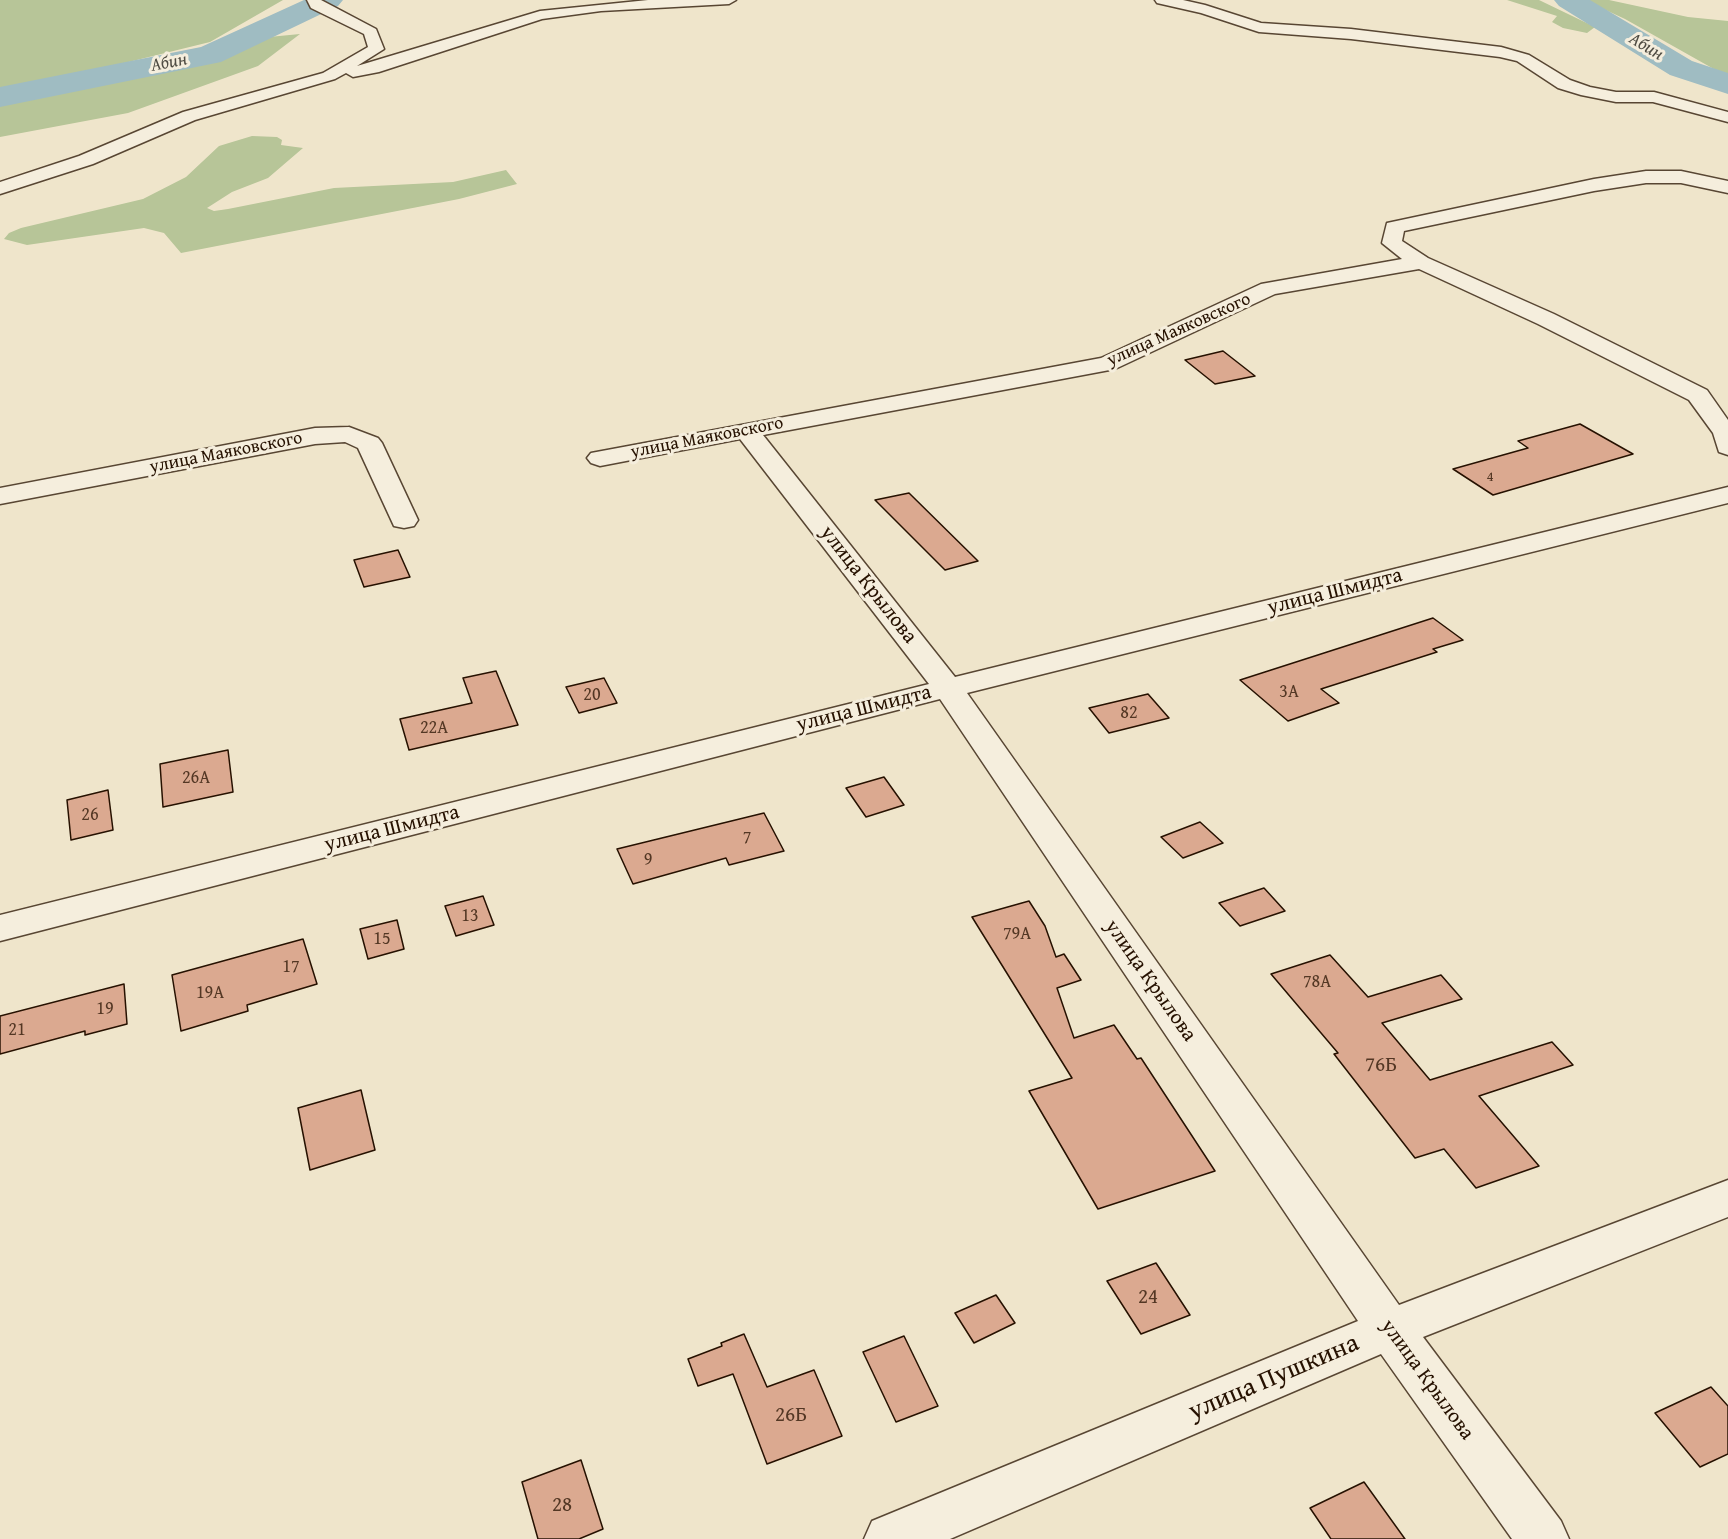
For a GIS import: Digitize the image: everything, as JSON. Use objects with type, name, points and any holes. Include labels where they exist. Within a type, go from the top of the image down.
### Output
[{"type":"street","points":[[314,0],[316,5],[371,32],[376,49],[329,76]]},
{"type":"street","points":[[0,188],[86,160],[189,116],[329,76],[373,69],[540,15],[601,7],[729,0]]},
{"type":"street","points":[[1162,0],[1205,9],[1259,27],[1352,34],[1501,52],[1523,58],[1564,84],[1587,91],[1616,97],[1654,97],[1728,117]]},
{"type":"street","points":[[1728,187],[1681,177],[1646,177],[1594,185],[1394,227],[1392,243],[1421,262],[1546,319],[1698,395],[1725,433],[1728,447]]},
{"type":"street","name":"улица Маяковского","points":[[600,458],[1107,364],[1269,289],[1421,262]]},
{"type":"street","name":"улица Крылова","points":[[746,430],[948,688],[1390,1329],[1543,1539]]},
{"type":"street","name":"улица Маяковского","points":[[0,496],[315,436],[349,434],[369,443],[404,520]]},
{"type":"street","name":"улица Шмидта","points":[[0,928],[948,688],[1728,495]]},
{"type":"street","name":"улица Пушкина","points":[[890,1539],[1390,1329],[1728,1198]]},
{"type":"green space","points":[[0,0],[283,0],[210,42],[100,69],[0,90]]},
{"type":"green space","points":[[1507,0],[1539,0],[1595,27],[1587,33],[1563,28],[1552,22],[1557,16]]},
{"type":"green space","points":[[1584,0],[1609,0],[1688,17],[1728,21],[1728,77],[1625,19]]},
{"type":"green space","points":[[300,34],[258,66],[128,113],[0,137],[0,102],[81,88],[235,54],[269,37]]},
{"type":"green space","points":[[252,136],[277,137],[282,140],[281,145],[303,148],[268,178],[232,192],[207,208],[214,211],[228,209],[334,188],[453,182],[506,170],[517,184],[459,199],[181,253],[164,233],[144,228],[27,245],[4,239],[9,233],[21,228],[143,199],[186,177],[219,146]]},
{"type":"building","points":[[1223,351],[1255,376],[1215,384],[1185,360]]},
{"type":"building","points":[[1580,424],[1633,454],[1493,495],[1453,469],[1528,448],[1518,441]]},
{"type":"building","points":[[909,493],[978,561],[945,570],[875,500]]},
{"type":"building","points":[[398,550],[410,577],[364,587],[354,560]]},
{"type":"building","points":[[1433,618],[1463,640],[1433,649],[1437,652],[1321,689],[1339,703],[1288,721],[1240,680]]},
{"type":"building","points":[[496,671],[518,725],[409,750],[400,719],[472,703],[463,678]]},
{"type":"building","points":[[604,678],[617,703],[579,713],[566,687]]},
{"type":"building","points":[[1148,694],[1169,718],[1109,733],[1089,708]]},
{"type":"building","points":[[228,750],[233,792],[163,807],[160,764]]},
{"type":"building","points":[[884,777],[904,805],[866,817],[846,788]]},
{"type":"building","points":[[108,790],[113,830],[71,840],[67,800]]},
{"type":"building","points":[[764,813],[784,851],[729,865],[726,858],[633,884],[617,849]]},
{"type":"building","points":[[1200,822],[1223,843],[1183,858],[1161,837]]},
{"type":"building","points":[[1264,888],[1285,911],[1240,926],[1219,903]]},
{"type":"building","points":[[483,896],[494,925],[456,936],[445,906]]},
{"type":"building","points":[[1029,901],[1045,926],[1056,957],[1064,954],[1081,980],[1057,988],[1074,1038],[1114,1025],[1137,1059],[1141,1058],[1215,1171],[1098,1209],[1029,1091],[1072,1078],[972,917]]},
{"type":"building","points":[[397,920],[404,949],[368,959],[360,929]]},
{"type":"building","points":[[303,939],[317,984],[247,1005],[248,1011],[181,1031],[172,975]]},
{"type":"building","points":[[1330,955],[1368,997],[1441,975],[1462,999],[1382,1023],[1430,1080],[1552,1042],[1573,1065],[1479,1096],[1539,1166],[1476,1188],[1444,1149],[1415,1158],[1334,1054],[1338,1053],[1271,974]]},
{"type":"building","points":[[124,984],[127,1024],[85,1035],[85,1031],[0,1054],[0,1016]]},
{"type":"building","points":[[361,1090],[375,1150],[310,1170],[298,1108]]},
{"type":"building","points":[[1156,1263],[1190,1315],[1141,1334],[1107,1281]]},
{"type":"building","points":[[996,1295],[1015,1323],[974,1343],[955,1313]]},
{"type":"building","points":[[744,1334],[767,1387],[814,1370],[842,1436],[767,1464],[733,1374],[698,1386],[688,1359],[722,1346],[721,1343]]},
{"type":"building","points":[[904,1336],[938,1406],[896,1422],[863,1352]]},
{"type":"building","points":[[1711,1387],[1728,1406],[1728,1454],[1700,1467],[1655,1413]]},
{"type":"building","points":[[581,1460],[603,1529],[579,1539],[538,1539],[522,1482]]},
{"type":"building","points":[[1364,1482],[1405,1539],[1331,1539],[1310,1508]]},
{"type":"waterway","name":"Абин","points":[[0,97],[210,55],[328,0]]},
{"type":"waterway","name":"Абин","points":[[1569,0],[1681,68],[1728,84]]}]
